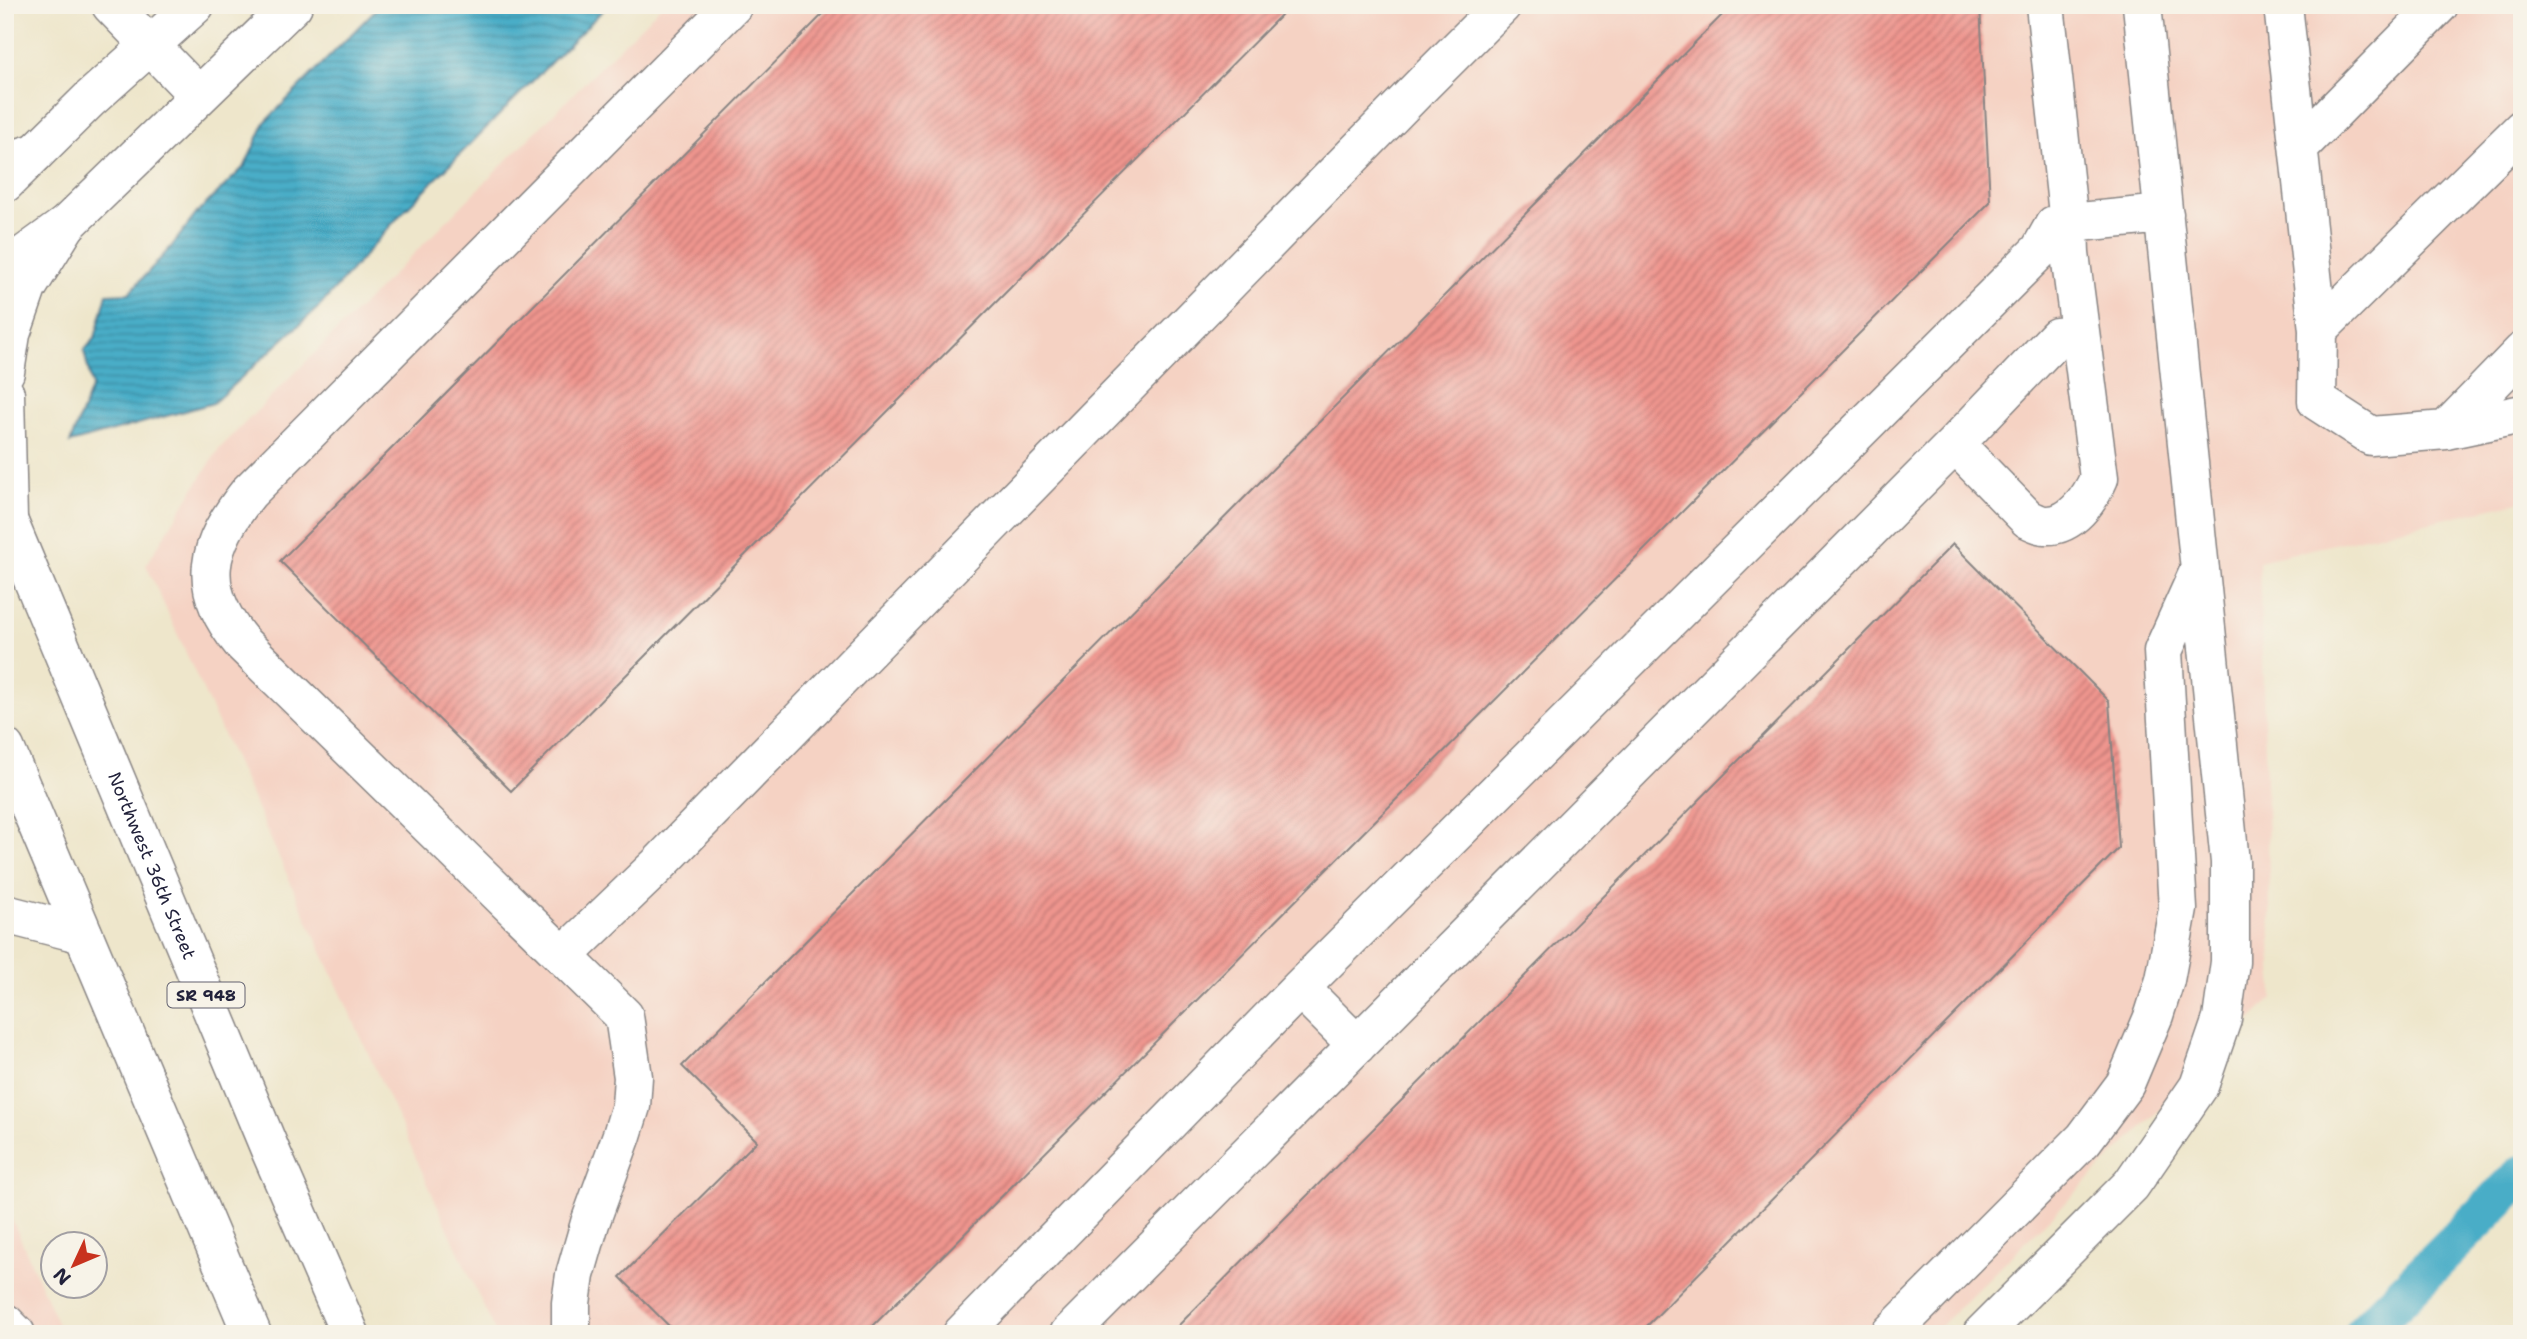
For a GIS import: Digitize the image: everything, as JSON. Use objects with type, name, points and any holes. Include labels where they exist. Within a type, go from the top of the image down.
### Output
[{"type":"main road","points":[[111,5],[199,96]]},
{"type":"main road","points":[[5,183],[20,158],[195,5]]},
{"type":"main road","points":[[5,269],[67,224],[292,5]]},
{"type":"main road","points":[[571,1334],[575,1275],[590,1223],[631,1106],[633,1077],[624,1016],[242,643],[219,610],[212,585],[212,564],[223,526],[249,492],[733,5]]},
{"type":"main road","points":[[563,956],[656,867],[1502,5]]},
{"type":"main road","points":[[1955,444],[2028,519],[2044,525],[2060,523],[2073,515],[2085,503],[2099,478],[2079,335],[2045,5]]},
{"type":"main road","points":[[1982,1334],[2131,1185],[2199,1086],[2222,1019],[2230,962],[2230,862],[2143,5]]},
{"type":"main road","points":[[2283,5],[2318,330],[2317,401],[2371,436],[2446,430],[2522,414]]},
{"type":"main road","points":[[2299,147],[2439,5]]},
{"type":"main road","points":[[2318,330],[2522,129]]},
{"type":"main road","points":[[962,1334],[1300,988],[2040,250],[2054,225],[2164,214]]},
{"type":"main road","points":[[5,372],[11,334],[27,288],[67,224]]},
{"type":"main road","points":[[1069,1334],[1955,444],[2057,337],[2079,335]]},
{"type":"main road","points":[[2446,430],[2522,352]]},
{"type":"main road","points":[[5,394],[7,516]]},
{"type":"main road","name":"Northwest 36th Street","points":[[7,516],[271,1152],[350,1334]]},
{"type":"main road","points":[[1890,1334],[2084,1139],[2124,1084],[2154,1015],[2165,980],[2178,909],[2163,651],[2201,567]]},
{"type":"main road","points":[[7,759],[252,1334]]},
{"type":"main road","points":[[5,914],[83,934]]},
{"type":"main road","points":[[1300,988],[1357,1045]]},
{"type":"main road","points":[[5,1323],[16,1334]]},
{"type":"shaded area","points":[[662,5],[2522,5],[2522,501],[2259,561],[2273,998],[1932,1334],[496,1334],[146,565],[219,449]]},
{"type":"shaded area","points":[[5,1203],[38,1279],[38,1300],[47,1300],[62,1334],[5,1334]]},
{"type":"water","points":[[380,5],[608,5],[400,215],[320,306],[213,403],[70,443],[92,386],[84,351],[95,338],[107,294],[129,293],[171,247],[197,213],[245,166],[265,122]]},
{"type":"building","points":[[832,5],[1291,5],[511,791],[280,561]]},
{"type":"building","points":[[1732,5],[1980,5],[1990,202],[865,1334],[677,1334],[620,1277],[757,1141],[682,1066]]},
{"type":"building","points":[[1953,544],[2109,701],[2119,848],[1639,1334],[1170,1334]]},
{"type":"waterway","points":[[2363,1334],[2522,1175]]}]
